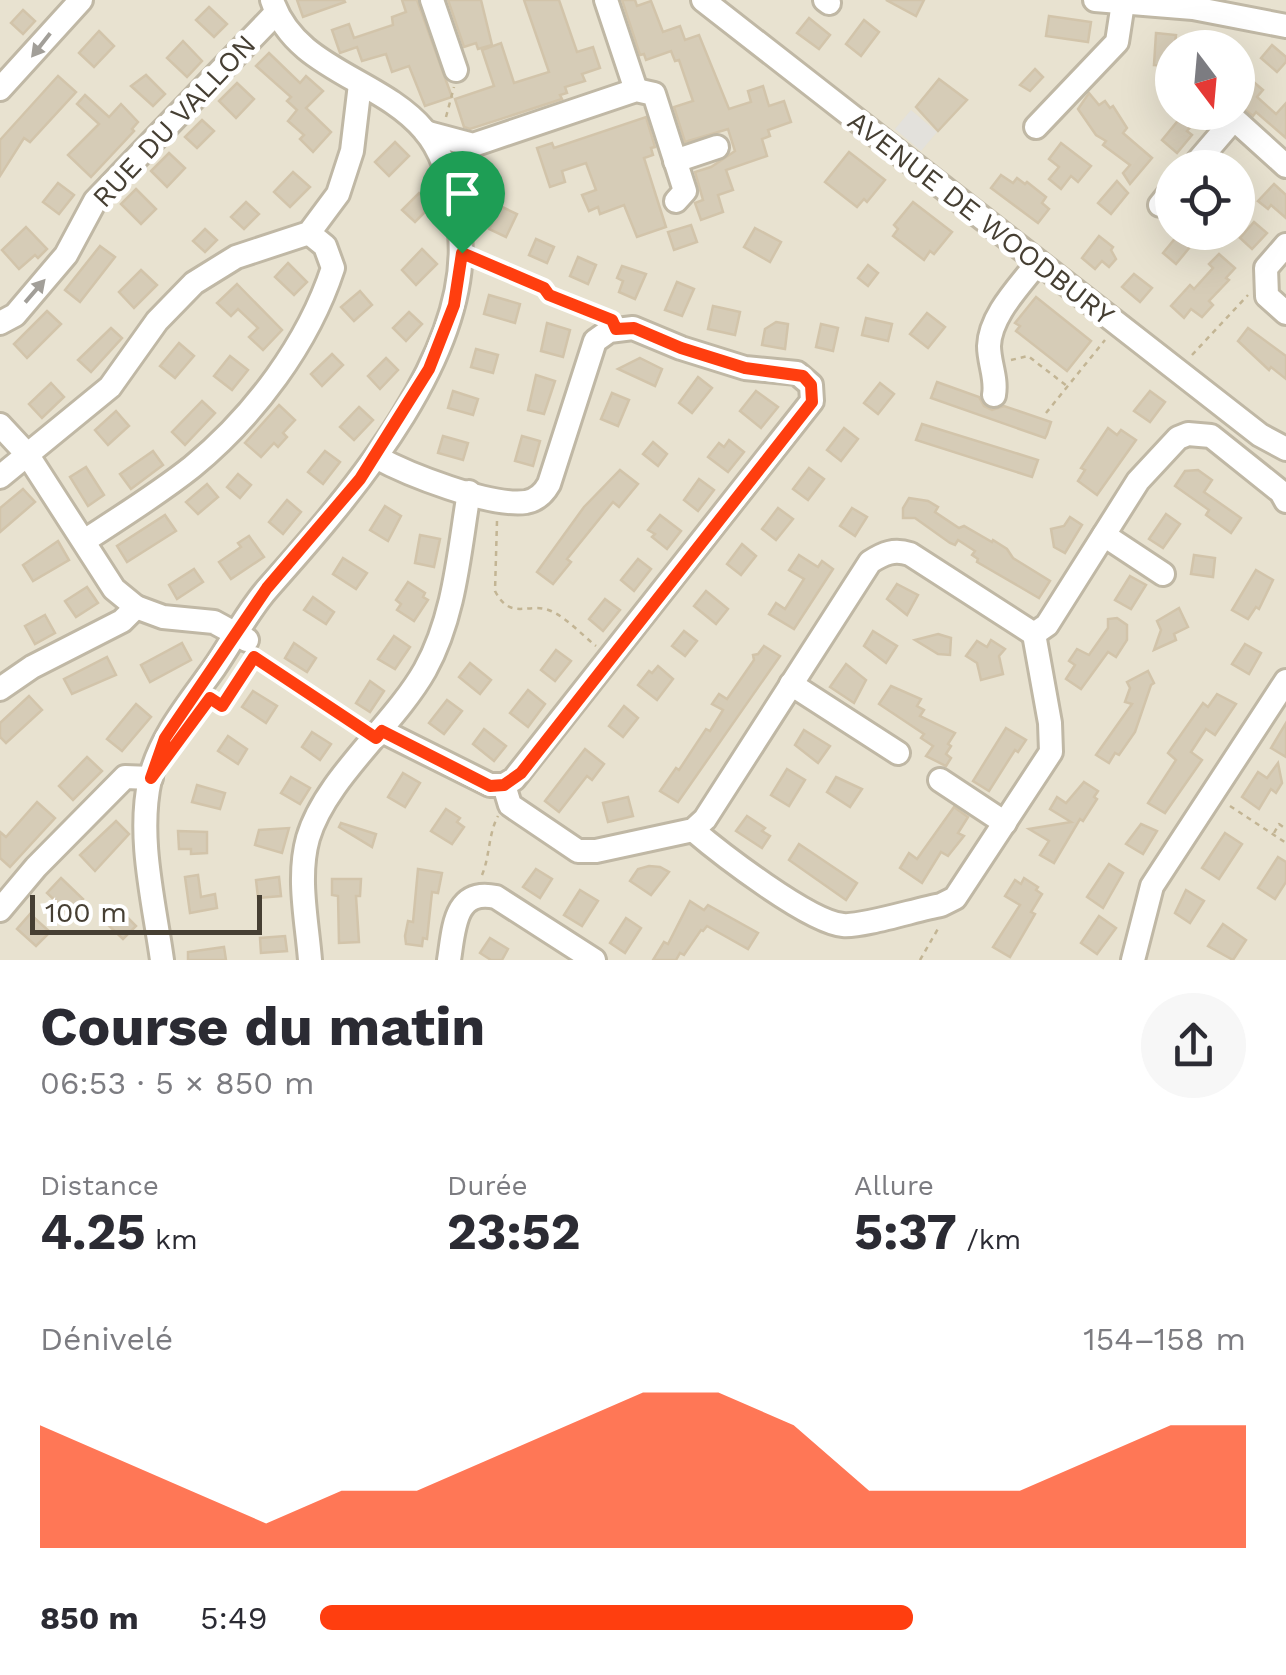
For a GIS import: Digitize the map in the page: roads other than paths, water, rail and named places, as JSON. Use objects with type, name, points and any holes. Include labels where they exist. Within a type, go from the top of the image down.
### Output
[{"type":"street","points":[[0,89],[81,0]]},
{"type":"street","points":[[432,0],[456,70]]},
{"type":"street","points":[[606,0],[636,90]]},
{"type":"street","name":"AVENUE DE WOODBURY","points":[[702,0],[1118,324],[1276,441],[1286,465]]},
{"type":"street","points":[[1095,0],[1179,4],[1286,26]]},
{"type":"street","points":[[1036,127],[1118,42],[1123,3]]},
{"type":"street","points":[[274,6],[288,33],[300,45],[414,119],[473,144],[636,90],[654,94],[685,191],[676,201]]},
{"type":"street","name":"RUE DU VALLON","points":[[0,323],[14,314],[66,255],[95,201],[274,6]]},
{"type":"street","points":[[0,477],[110,387],[156,321],[194,282],[249,252],[310,233],[338,194],[352,151],[360,84]]},
{"type":"street","points":[[1207,150],[1234,119],[1286,166]]},
{"type":"street","points":[[151,778],[210,698],[267,588],[376,457],[429,369],[454,305],[462,253],[457,211],[436,128]]},
{"type":"street","points":[[676,161],[717,146]]},
{"type":"street","points":[[84,541],[194,465],[272,381],[310,324],[333,268],[326,246],[310,233]]},
{"type":"street","points":[[1286,246],[1266,268],[1266,296],[1286,313]]},
{"type":"street","points":[[994,395],[996,383],[989,340],[994,322],[1038,262]]},
{"type":"street","points":[[376,457],[406,474],[498,499],[525,502],[544,492],[587,358],[596,341],[616,329],[634,328],[745,368],[797,374],[811,385],[813,396],[507,795]]},
{"type":"street","points":[[0,425],[27,454],[114,590],[136,607],[162,617],[214,622],[244,638]]},
{"type":"street","points":[[1034,634],[1047,626],[1138,481],[1178,438],[1188,434],[1210,436],[1281,492],[1286,501]]},
{"type":"street","points":[[310,960],[304,885],[308,840],[324,803],[425,670],[442,633],[469,492]]},
{"type":"street","points":[[1104,536],[1162,574]]},
{"type":"street","points":[[379,734],[507,795],[578,851],[596,852],[694,830],[870,562],[897,550],[910,554],[1034,634],[1053,741],[1051,752],[955,898],[844,925],[820,918],[719,853],[694,830]]},
{"type":"street","points":[[0,689],[32,667],[122,622],[136,607]]},
{"type":"street","points":[[162,960],[146,832],[151,778],[165,738],[244,638]]},
{"type":"street","points":[[791,684],[898,753]]},
{"type":"street","points":[[1133,960],[1152,886],[1285,684]]},
{"type":"street","points":[[0,910],[36,867],[126,778],[151,778]]},
{"type":"street","points":[[940,780],[1005,822]]},
{"type":"street","points":[[449,960],[456,918],[470,897],[482,894],[496,896],[594,960]]}]
